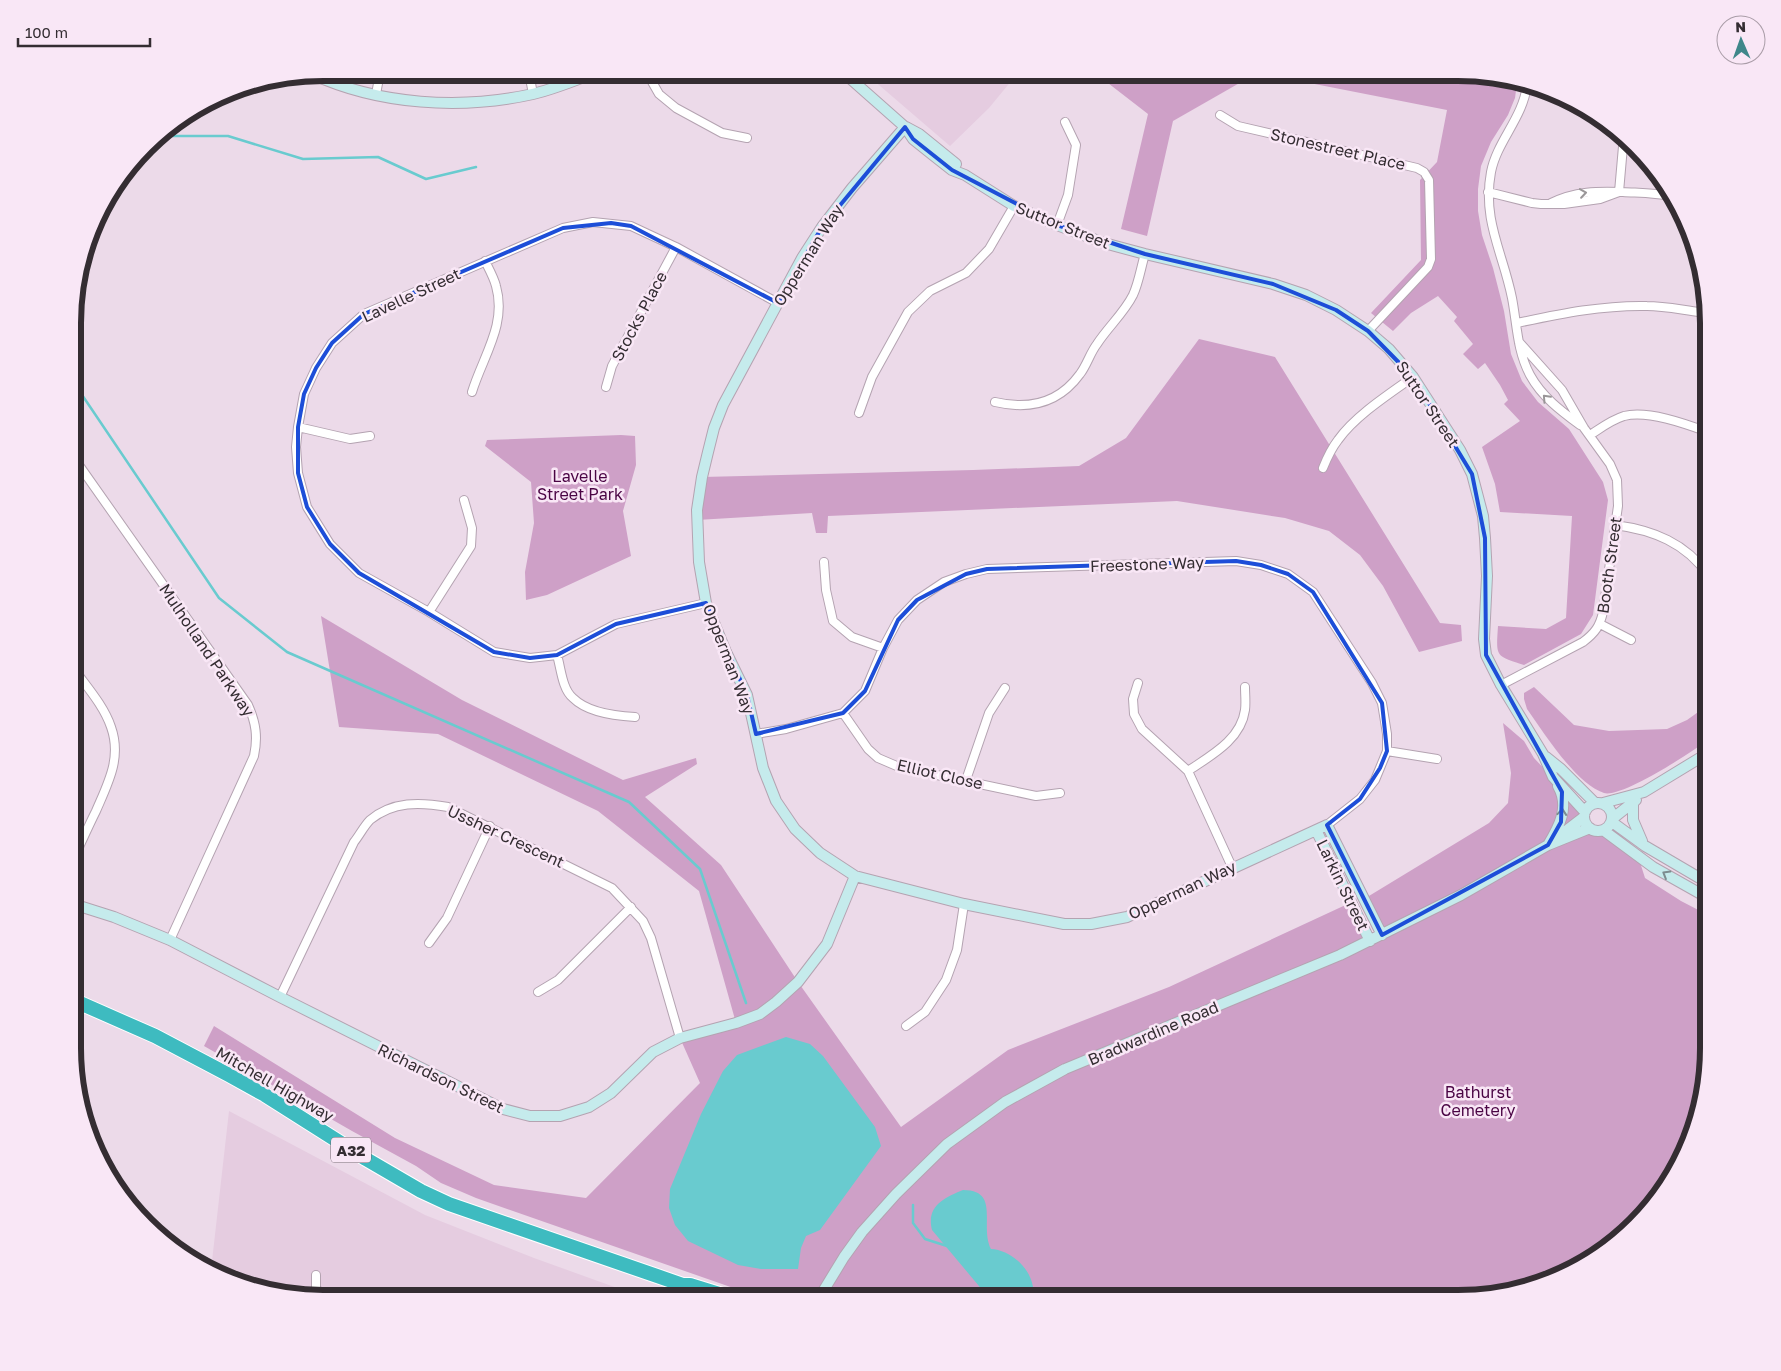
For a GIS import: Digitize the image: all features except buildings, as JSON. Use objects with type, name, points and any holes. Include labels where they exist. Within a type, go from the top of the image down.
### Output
[{"type":"highway","name":"Mitchell Highway","points":[[81,1004],[155,1036],[229,1075],[265,1095],[374,1164],[421,1191],[449,1204],[682,1285],[690,1285],[706,1290]]},
{"type":"highway","name":"Mitchell Highway","points":[[682,1285],[686,1290]]},
{"type":"street","points":[[327,81],[412,101],[454,103],[494,100],[533,94],[574,81]]},
{"type":"street","points":[[376,94],[378,81]]},
{"type":"street","points":[[531,81],[533,94]]},
{"type":"street","points":[[652,81],[659,94],[676,108],[722,133],[747,138]]},
{"type":"street","name":"Suttor Street","points":[[853,81],[905,127],[913,139],[933,156],[952,170],[965,175],[1014,206],[1104,243],[1273,284],[1306,295],[1336,310],[1368,331],[1389,349],[1414,377],[1460,450],[1478,490],[1485,538],[1487,576],[1484,639],[1486,655],[1543,754],[1553,777],[1585,814]]},
{"type":"street","name":"Booth Street","points":[[1525,90],[1519,113],[1494,159],[1488,192],[1490,220],[1509,282],[1525,366],[1543,395],[1551,404],[1584,428]]},
{"type":"street","name":"Stonestreet Place","points":[[1220,115],[1238,126],[1417,168],[1424,172],[1429,180],[1431,259],[1428,266],[1368,331]]},
{"type":"street","points":[[1057,225],[1068,195],[1076,145],[1065,122]]},
{"type":"street","name":"Opperman Way","points":[[905,127],[852,188],[822,227],[778,303],[717,418],[702,477],[697,510],[697,537],[706,602],[726,652],[747,696],[763,768],[776,801],[790,822],[820,853],[854,876],[964,904],[1064,924],[1091,924],[1128,917],[1232,867],[1316,830]]},
{"type":"street","points":[[1619,192],[1623,146]]},
{"type":"street","points":[[1488,192],[1532,204],[1549,204],[1563,197],[1581,192],[1600,191],[1663,195]]},
{"type":"street","points":[[859,413],[872,377],[908,312],[930,291],[966,273],[989,249],[1014,206]]},
{"type":"street","name":"Lavelle Street","points":[[706,602],[616,624],[557,655],[530,658],[494,652],[429,612],[359,573],[330,544],[307,507],[298,473],[296,447],[304,394],[316,368],[332,343],[364,314],[563,228],[593,222],[631,226],[778,303]]},
{"type":"street","name":"Stocks Place","points":[[606,387],[612,366],[676,248]]},
{"type":"street","points":[[996,402],[1013,406],[1047,401],[1067,390],[1081,373],[1096,345],[1133,295],[1145,254]]},
{"type":"street","points":[[472,392],[478,371],[493,341],[499,319],[496,287],[485,261]]},
{"type":"street","points":[[1517,323],[1609,307],[1649,306],[1699,312]]},
{"type":"street","name":"Booth Street","points":[[1502,685],[1595,634],[1600,624],[1615,525],[1618,491],[1617,480],[1610,464],[1584,428],[1562,390],[1519,342]]},
{"type":"street","points":[[1323,468],[1339,438],[1374,405],[1414,377]]},
{"type":"street","points":[[1590,435],[1613,420],[1626,416],[1641,415],[1677,422],[1700,429]]},
{"type":"street","points":[[298,427],[350,439],[370,436]]},
{"type":"street","name":"Mulholland Parkway","points":[[81,468],[248,705],[256,726],[257,737],[254,756],[170,940]]},
{"type":"street","points":[[429,612],[471,546],[472,528],[464,500]]},
{"type":"street","points":[[1615,525],[1639,528],[1662,536],[1685,550],[1700,564]]},
{"type":"street","name":"Freestone Way","points":[[756,734],[786,730],[843,713],[864,691],[898,620],[917,600],[944,582],[966,574],[987,569],[1236,561],[1261,565],[1288,574],[1313,592],[1372,683],[1382,703],[1387,734],[1387,750],[1375,780],[1352,806],[1327,825],[1316,830]]},
{"type":"street","points":[[824,562],[826,590],[833,621],[852,637],[883,648]]},
{"type":"street","points":[[1600,624],[1632,640]]},
{"type":"street","points":[[557,655],[566,688],[572,698],[610,716],[635,717]]},
{"type":"street","points":[[81,679],[104,712],[111,727],[116,743],[116,755],[112,774],[81,844]]},
{"type":"street","points":[[1138,683],[1133,699],[1134,714],[1142,729],[1188,771],[1232,867]]},
{"type":"street","points":[[1188,771],[1228,743],[1242,725],[1246,710],[1245,687]]},
{"type":"street","points":[[966,780],[989,713],[1004,688]]},
{"type":"street","name":"Elliot Close","points":[[843,713],[868,749],[878,758],[899,767],[1036,796],[1060,793]]},
{"type":"street","points":[[1387,750],[1437,759]]},
{"type":"street","name":"Suttor Street","points":[[1543,754],[1599,803]]},
{"type":"street","points":[[1644,792],[1589,806],[1585,814],[1586,823],[1594,830],[1603,830],[1644,792],[1700,758]]},
{"type":"street","points":[[1548,845],[1559,826],[1563,813],[1562,792],[1553,777]]},
{"type":"street","name":"Ussher Crescent","points":[[280,997],[354,842],[370,821],[393,807],[423,802],[448,807],[490,826],[612,888],[643,921],[651,938],[680,1038]]},
{"type":"street","points":[[1634,802],[1633,820],[1635,828],[1645,846]]},
{"type":"street","points":[[1599,803],[1610,809],[1612,820],[1645,846],[1700,878]]},
{"type":"street","name":"Bradwardine Road","points":[[1548,845],[1585,814]]},
{"type":"street","name":"Larkin Street","points":[[1327,825],[1382,935]]},
{"type":"street","points":[[429,943],[447,918],[490,826]]},
{"type":"street","name":"Bradwardine Road","points":[[824,1290],[853,1244],[896,1194],[947,1144],[1005,1102],[1066,1069],[1340,956],[1461,895],[1548,845],[1590,828]]},
{"type":"street","name":"Larkin Street","points":[[1316,830],[1370,941]]},
{"type":"street","points":[[1603,830],[1653,867],[1700,893]]},
{"type":"street","name":"Richardson Street","points":[[81,907],[114,917],[170,940],[503,1109],[530,1116],[560,1116],[589,1106],[611,1093],[653,1052],[680,1038],[736,1023],[760,1014],[776,1002],[798,982],[827,944],[854,876]]},
{"type":"street","points":[[906,1026],[925,1012],[946,980],[957,950],[964,904]]},
{"type":"street","points":[[538,992],[558,980],[631,907]]},
{"type":"street","points":[[316,1275],[316,1290]]},
{"type":"highlighted area","points":[[905,127],[913,139],[952,170],[1057,225],[1145,254],[1273,284],[1336,310],[1368,331],[1413,377],[1472,474],[1485,538],[1486,655],[1562,792],[1561,822],[1548,845],[1382,935],[1327,825],[1360,799],[1380,768],[1387,751],[1382,703],[1313,592],[1288,574],[1261,565],[1236,561],[987,569],[966,574],[917,600],[898,620],[865,691],[843,713],[756,734],[747,695],[706,603],[616,624],[557,655],[530,658],[494,652],[359,573],[330,544],[307,507],[298,473],[298,427],[304,394],[316,368],[332,343],[364,314],[563,228],[611,223],[631,226],[778,303],[822,227]]},
{"type":"shaded area","points":[[874,81],[1011,81],[989,108],[950,146]]},
{"type":"shaded area","points":[[229,1111],[425,1215],[534,1258],[623,1290],[323,1290],[291,1288],[260,1282],[212,1263]]},
{"type":"green space","points":[[1105,81],[1243,81],[1173,121],[1147,236],[1121,229],[1148,114]]},
{"type":"green space","points":[[1300,81],[1458,81],[1490,83],[1516,88],[1515,98],[1508,115],[1491,142],[1481,166],[1478,211],[1482,235],[1504,311],[1511,354],[1522,381],[1538,402],[1569,429],[1603,482],[1608,500],[1593,615],[1581,634],[1524,665],[1499,654],[1497,644],[1498,626],[1546,629],[1566,618],[1572,516],[1500,512],[1495,484],[1482,447],[1520,421],[1504,404],[1508,400],[1485,363],[1478,369],[1463,354],[1473,344],[1454,321],[1457,317],[1438,296],[1411,313],[1393,331],[1371,313],[1421,260],[1420,180],[1437,162],[1447,110]]},
{"type":"green space","points":[[1199,339],[1275,357],[1440,623],[1461,625],[1462,641],[1419,652],[1383,586],[1360,555],[1329,531],[1285,518],[1177,501],[828,516],[827,533],[816,533],[812,513],[697,520],[702,477],[1079,466],[1126,438]]},
{"type":"green space","name":"Lavelle Street Park","points":[[635,436],[636,465],[623,511],[631,556],[547,595],[526,600],[525,572],[534,523],[531,482],[485,446],[487,440]]},
{"type":"green space","name":"Bathurst Cemetery","points":[[321,616],[462,700],[623,780],[696,758],[697,764],[645,797],[721,865],[798,982],[901,1127],[1008,1050],[1169,987],[1352,902],[1370,941],[1382,935],[1364,899],[1489,823],[1508,803],[1511,773],[1503,723],[1524,741],[1534,758],[1585,812],[1550,843],[1594,830],[1598,831],[1638,856],[1645,878],[1700,911],[1700,1048],[1698,1080],[1692,1111],[1675,1155],[1659,1182],[1640,1207],[1617,1230],[1592,1249],[1565,1265],[1521,1282],[1490,1288],[1458,1290],[739,1290],[476,1198],[441,1183],[416,1166],[204,1046],[214,1026],[395,1138],[494,1185],[586,1198],[700,1083],[680,1038],[736,1023],[699,891],[598,811],[438,734],[339,727]]},
{"type":"green space","points":[[1534,687],[1574,725],[1609,731],[1667,729],[1687,720],[1700,711],[1700,746],[1641,782],[1613,793],[1604,793],[1593,788],[1561,757],[1527,709],[1524,693]]},
{"type":"water","points":[[786,1037],[810,1044],[823,1056],[875,1127],[881,1146],[820,1230],[806,1236],[801,1248],[798,1269],[761,1269],[738,1265],[688,1241],[675,1225],[669,1208],[670,1189],[701,1114],[723,1071],[737,1055]]},
{"type":"water","points":[[963,1190],[975,1192],[982,1196],[987,1211],[988,1240],[991,1249],[1012,1256],[1018,1261],[1028,1273],[1033,1290],[982,1290],[932,1230],[931,1222],[934,1209],[949,1196]]},
{"type":"waterway","points":[[170,136],[228,136],[303,159],[378,157],[426,179],[476,167]]},
{"type":"waterway","points":[[81,393],[219,598],[287,652],[629,802],[700,869],[746,1003]]},
{"type":"waterway","points":[[913,1205],[913,1223],[925,1239],[947,1246]]}]
